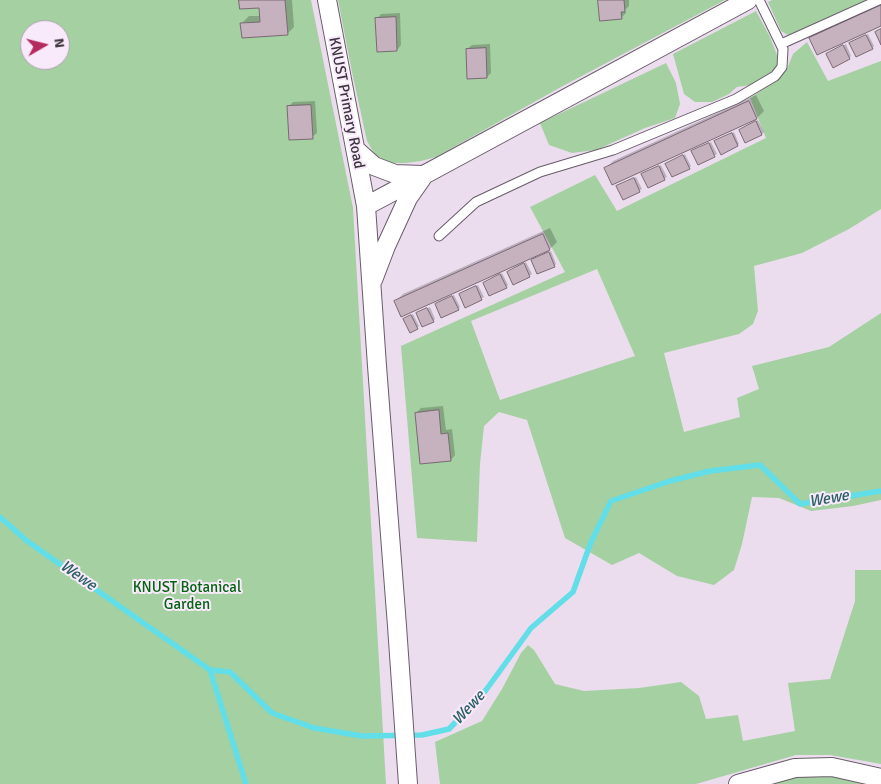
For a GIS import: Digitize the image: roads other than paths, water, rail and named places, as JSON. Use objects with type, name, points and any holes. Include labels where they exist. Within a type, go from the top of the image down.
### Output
[{"type":"street","name":"KNUST Primary Road","points":[[327,0],[366,206],[408,784]]},
{"type":"street","points":[[366,206],[748,0]]},
{"type":"street","points":[[356,149],[374,166],[394,174],[424,175]]},
{"type":"street","points":[[372,285],[386,246],[408,198],[424,175]]},
{"type":"street","points":[[738,784],[795,768],[832,767],[881,778]]},
{"type":"lane","points":[[439,236],[476,202],[540,172],[613,150],[736,99],[775,76],[782,67],[783,49],[759,0]]},
{"type":"lane","points":[[781,44],[879,0]]},
{"type":"waterway","name":"Wewe","points":[[0,517],[27,541],[210,670],[230,672],[272,713],[314,728],[362,736],[422,735],[449,729],[486,690],[531,628],[573,592],[591,542],[611,501],[670,481],[710,471],[760,465],[800,504],[881,491]]},
{"type":"waterway","points":[[210,670],[246,784]]},
{"type":"park label","name":"KNUST Botanical Garden","points":[[187,596]]}]
